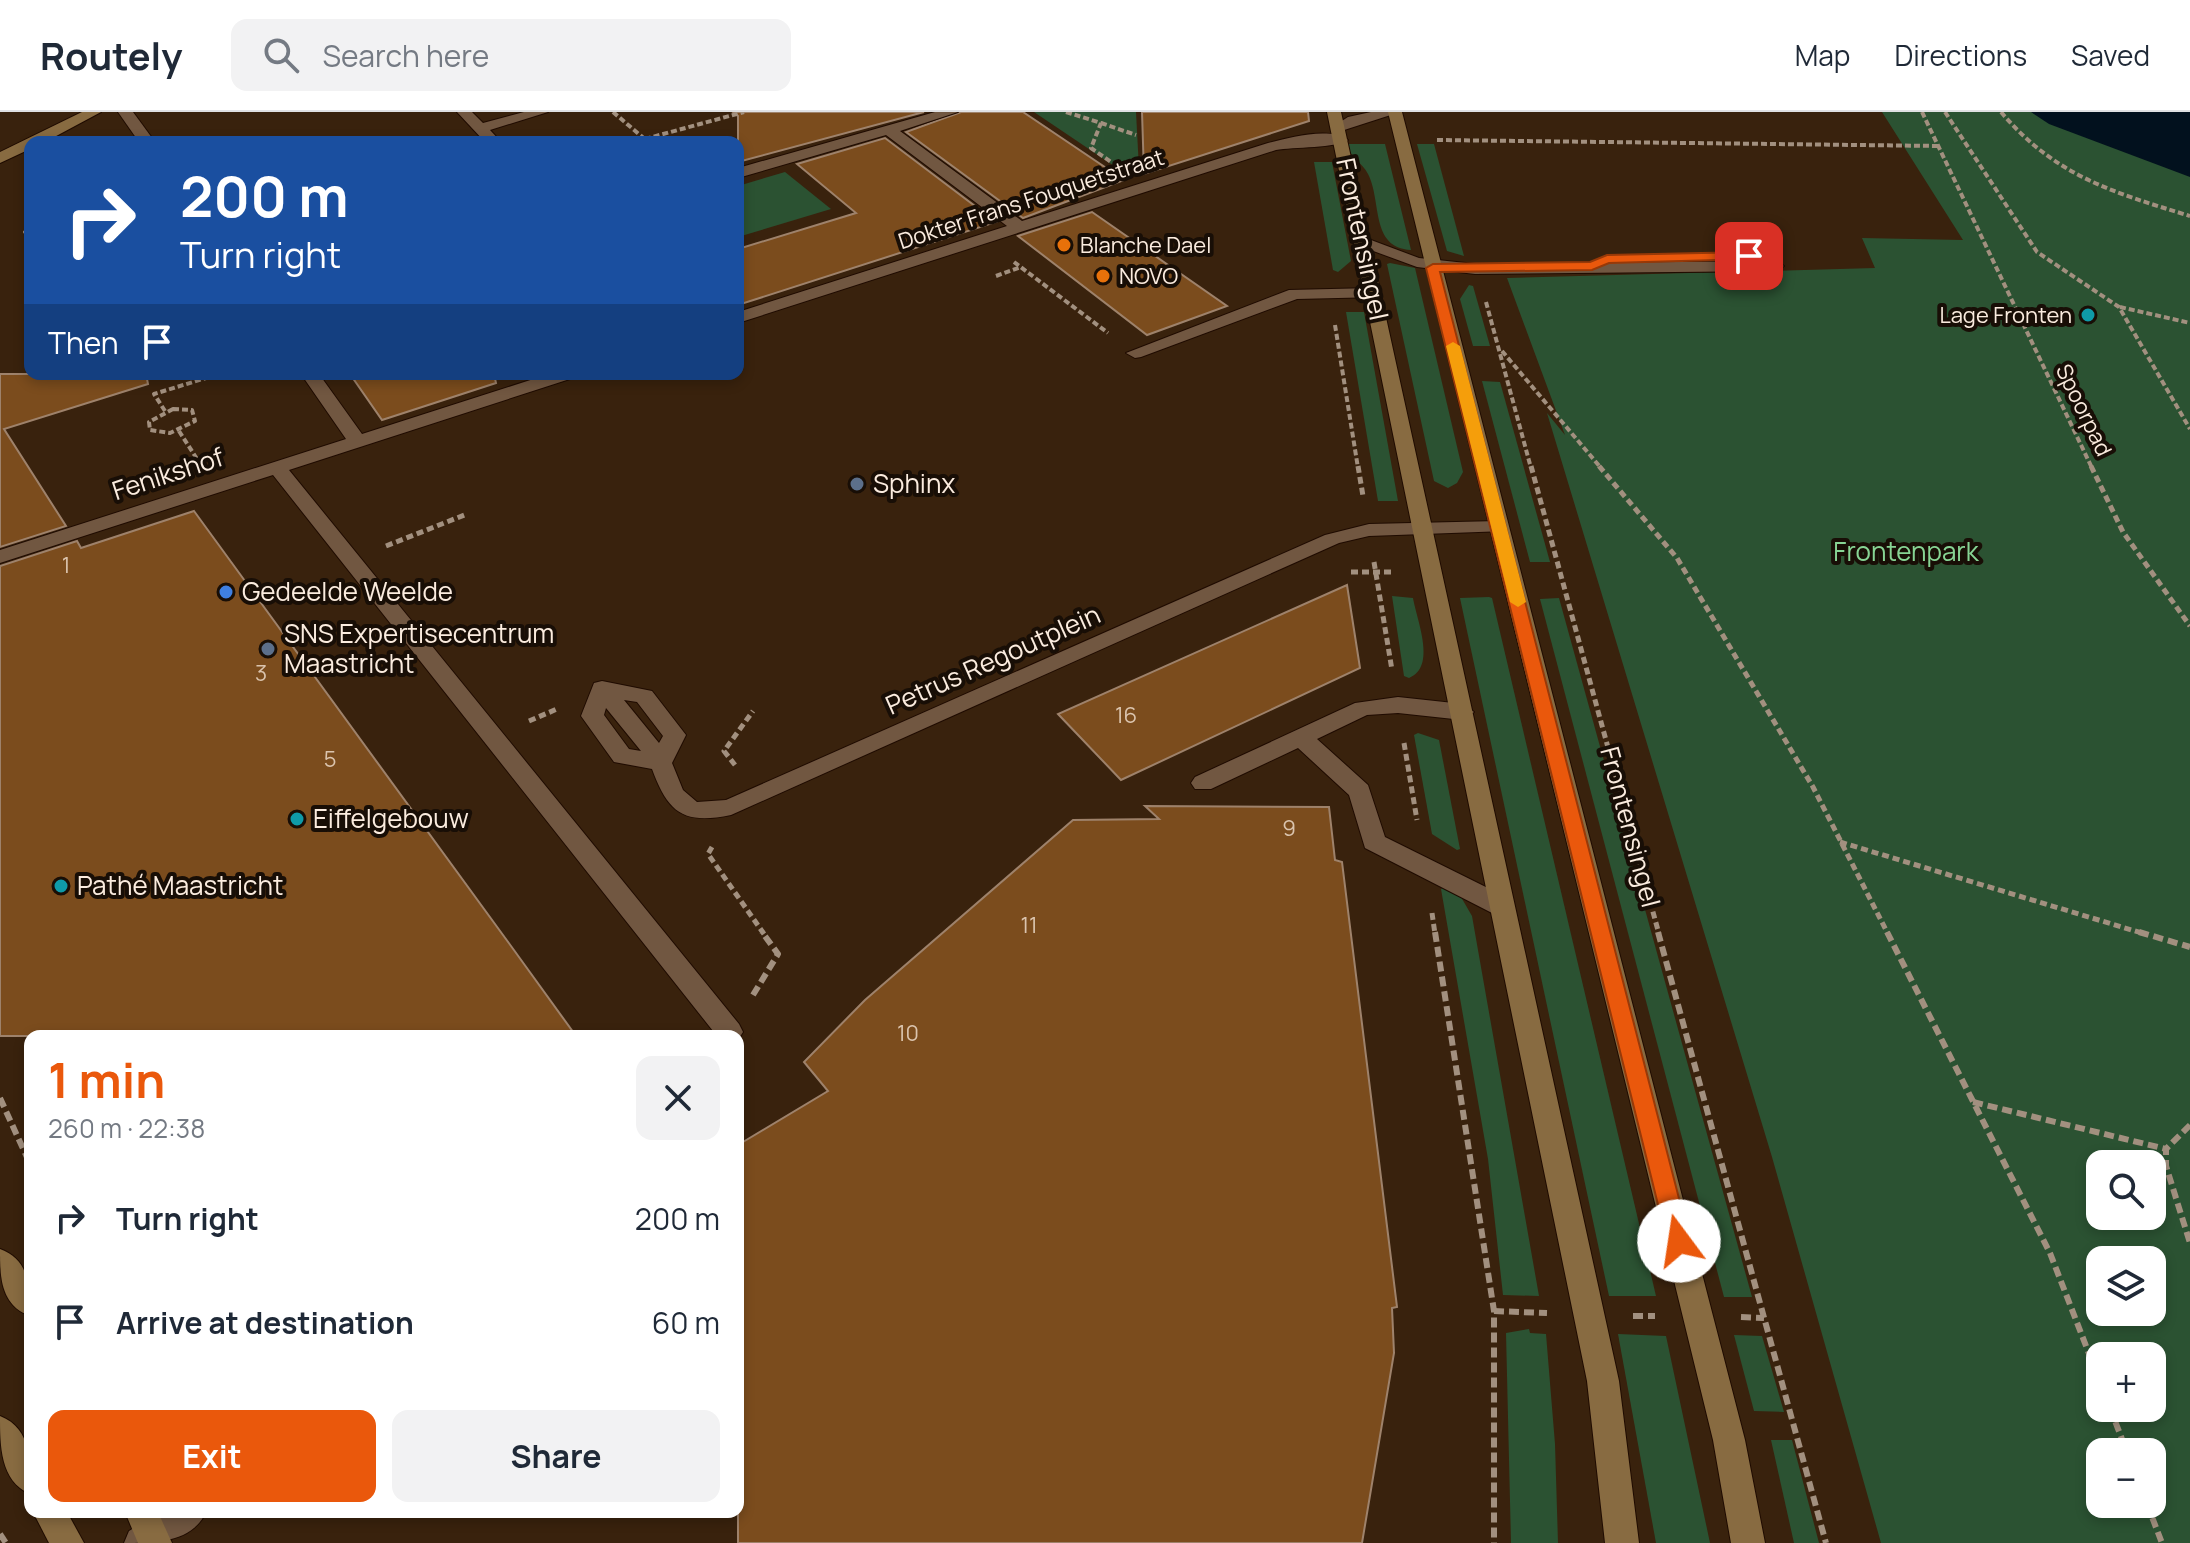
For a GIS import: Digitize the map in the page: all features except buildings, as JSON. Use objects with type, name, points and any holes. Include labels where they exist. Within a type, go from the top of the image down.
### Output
[{"type":"main road","points":[[46,136],[94,112]]},
{"type":"main road","name":"Frontensingel","points":[[1394,112],[1729,1440],[1748,1543]]},
{"type":"main road","name":"Frontensingel","points":[[1338,127],[1603,1381],[1622,1543]]},
{"type":"main road","points":[[0,158],[24,147]]},
{"type":"main road","points":[[0,1262],[24,1294]]},
{"type":"main road","points":[[0,1431],[24,1469]]},
{"type":"main road","points":[[52,1518],[67,1543]]},
{"type":"street","points":[[125,112],[143,136]]},
{"type":"street","points":[[464,112],[482,136]]},
{"type":"street","points":[[488,136],[541,112]]},
{"type":"street","points":[[744,171],[951,112]]},
{"type":"street","name":"Dokter Frans Fouquetstraat","points":[[744,316],[1361,118],[1394,112]]},
{"type":"street","points":[[889,130],[1019,227]]},
{"type":"street","points":[[1363,242],[1388,254],[1433,268],[1592,266],[1614,270],[1774,261]]},
{"type":"street","points":[[1135,353],[1295,294],[1373,293]]},
{"type":"street","points":[[314,380],[357,441]]},
{"type":"street","points":[[548,380],[276,467],[724,1030]]},
{"type":"street","name":"Fenikshof","points":[[0,557],[276,467]]},
{"type":"street","name":"Petrus Regoutplein","points":[[661,763],[671,790],[682,804],[705,811],[731,807],[1332,539],[1369,530],[1499,527]]},
{"type":"street","points":[[602,688],[644,696],[661,716],[675,735],[661,763],[622,756],[592,716],[602,688]]},
{"type":"street","points":[[1203,783],[1363,708],[1398,705],[1463,712]]},
{"type":"street","points":[[1301,737],[1360,791],[1374,842],[1501,906]]},
{"type":"street","points":[[147,1534],[178,1518]]},
{"type":"path","points":[[613,112],[640,136]]},
{"type":"path","points":[[663,136],[744,112]]},
{"type":"path","points":[[1068,112],[1136,135]]},
{"type":"path","name":"Spoorpad","points":[[1922,112],[2123,532],[2190,626]]},
{"type":"path","points":[[1945,112],[2037,252],[2119,307],[2190,323]]},
{"type":"path","points":[[2001,112],[2026,144],[2060,169],[2190,216]]},
{"type":"path","points":[[1101,123],[1091,148],[1146,187]]},
{"type":"path","points":[[1435,126],[1443,154]]},
{"type":"path","points":[[1439,140],[1940,146]]},
{"type":"path","points":[[1011,260],[1135,353]]},
{"type":"path","points":[[996,276],[1021,267]]},
{"type":"path","name":"Frontensingel","points":[[1476,268],[1826,1543]]},
{"type":"path","points":[[2119,307],[2190,429]]},
{"type":"path","points":[[1500,349],[1677,558],[1813,787],[2050,1253],[2086,1346]]},
{"type":"path","points":[[165,411],[154,394],[200,380]]},
{"type":"path","points":[[187,409],[196,417],[191,425],[179,431],[162,434],[150,430],[152,418],[165,411],[187,409]]},
{"type":"path","points":[[351,561],[467,514]]},
{"type":"path","points":[[493,737],[560,707]]},
{"type":"path","points":[[730,1030],[778,954],[708,854],[746,779],[724,751],[753,711]]},
{"type":"path","points":[[1840,842],[2190,947]]},
{"type":"path","points":[[1,1102],[24,1151]]},
{"type":"path","points":[[1973,1102],[2166,1149]]},
{"type":"path","points":[[2190,1125],[2166,1149],[2166,1166],[2190,1243]]},
{"type":"path","points":[[2152,1518],[2162,1543]]},
{"type":"path","points":[[0,1534],[6,1543]]},
{"type":"green space","points":[[1034,112],[1136,112],[1139,169],[1126,174]]},
{"type":"green space","name":"Frontenpark","points":[[1882,112],[2190,112],[2190,1543],[1881,1543],[1772,1157],[1547,413],[1565,435],[1507,278],[1875,268],[1862,238],[1963,240]]},
{"type":"green space","points":[[1347,144],[1385,144],[1411,250],[1398,247],[1383,232],[1368,174]]},
{"type":"green space","points":[[1417,144],[1434,144],[1464,256],[1447,251]]},
{"type":"green space","points":[[1314,162],[1332,162],[1351,261],[1338,272],[1333,270]]},
{"type":"green space","points":[[785,172],[831,209],[744,235],[744,184]]},
{"type":"green space","points":[[1387,264],[1415,268],[1463,472],[1457,483],[1448,488],[1434,481]]},
{"type":"green space","points":[[1469,285],[1473,286],[1490,346],[1473,346],[1460,299]]},
{"type":"green space","points":[[1346,312],[1364,312],[1398,501],[1378,501]]},
{"type":"green space","points":[[1482,381],[1500,382],[1550,562],[1530,562]]},
{"type":"green space","points":[[1392,596],[1413,598],[1421,631],[1422,664],[1409,678],[1404,676]]},
{"type":"green space","points":[[1460,598],[1492,598],[1656,1296],[1609,1296]]},
{"type":"green space","points":[[1559,598],[1752,1297],[1724,1297],[1540,599]]},
{"type":"green space","points":[[1418,733],[1439,740],[1460,849],[1432,834],[1414,735]]},
{"type":"green space","points":[[1444,887],[1461,897],[1472,916],[1539,1296],[1503,1295],[1488,1159],[1441,889]]},
{"type":"green space","points":[[1529,1329],[1530,1333],[1546,1334],[1555,1444],[1558,1543],[1511,1543],[1506,1333]]},
{"type":"green space","points":[[1618,1334],[1666,1336],[1710,1543],[1656,1543]]},
{"type":"green space","points":[[1734,1335],[1762,1336],[1784,1412],[1754,1411]]},
{"type":"green space","points":[[1771,1440],[1792,1440],[1819,1543],[1794,1543]]},
{"type":"water","points":[[2031,112],[2190,112],[2190,177],[2049,124]]},
{"type":"slow traffic","points":[[1453,346],[1518,602]]},
{"type":"place","name":"Blanche Dael","points":[[1064,245]]},
{"type":"place","name":"NOVO","points":[[1103,276]]},
{"type":"place","name":"Lage Fronten","points":[[2088,315]]},
{"type":"place","name":"Sphinx","points":[[857,484]]},
{"type":"place","name":"Gedeelde Weelde","points":[[226,592]]},
{"type":"place","name":"SNS Expertisecentrum Maastricht","points":[[268,649]]},
{"type":"place","name":"Eiffelgebouw","points":[[297,819]]},
{"type":"place","name":"Pathé Maastricht","points":[[61,886]]},
{"type":"route","points":[[1679,1241],[1433,268],[1592,266],[1607,259],[1749,256]]}]
